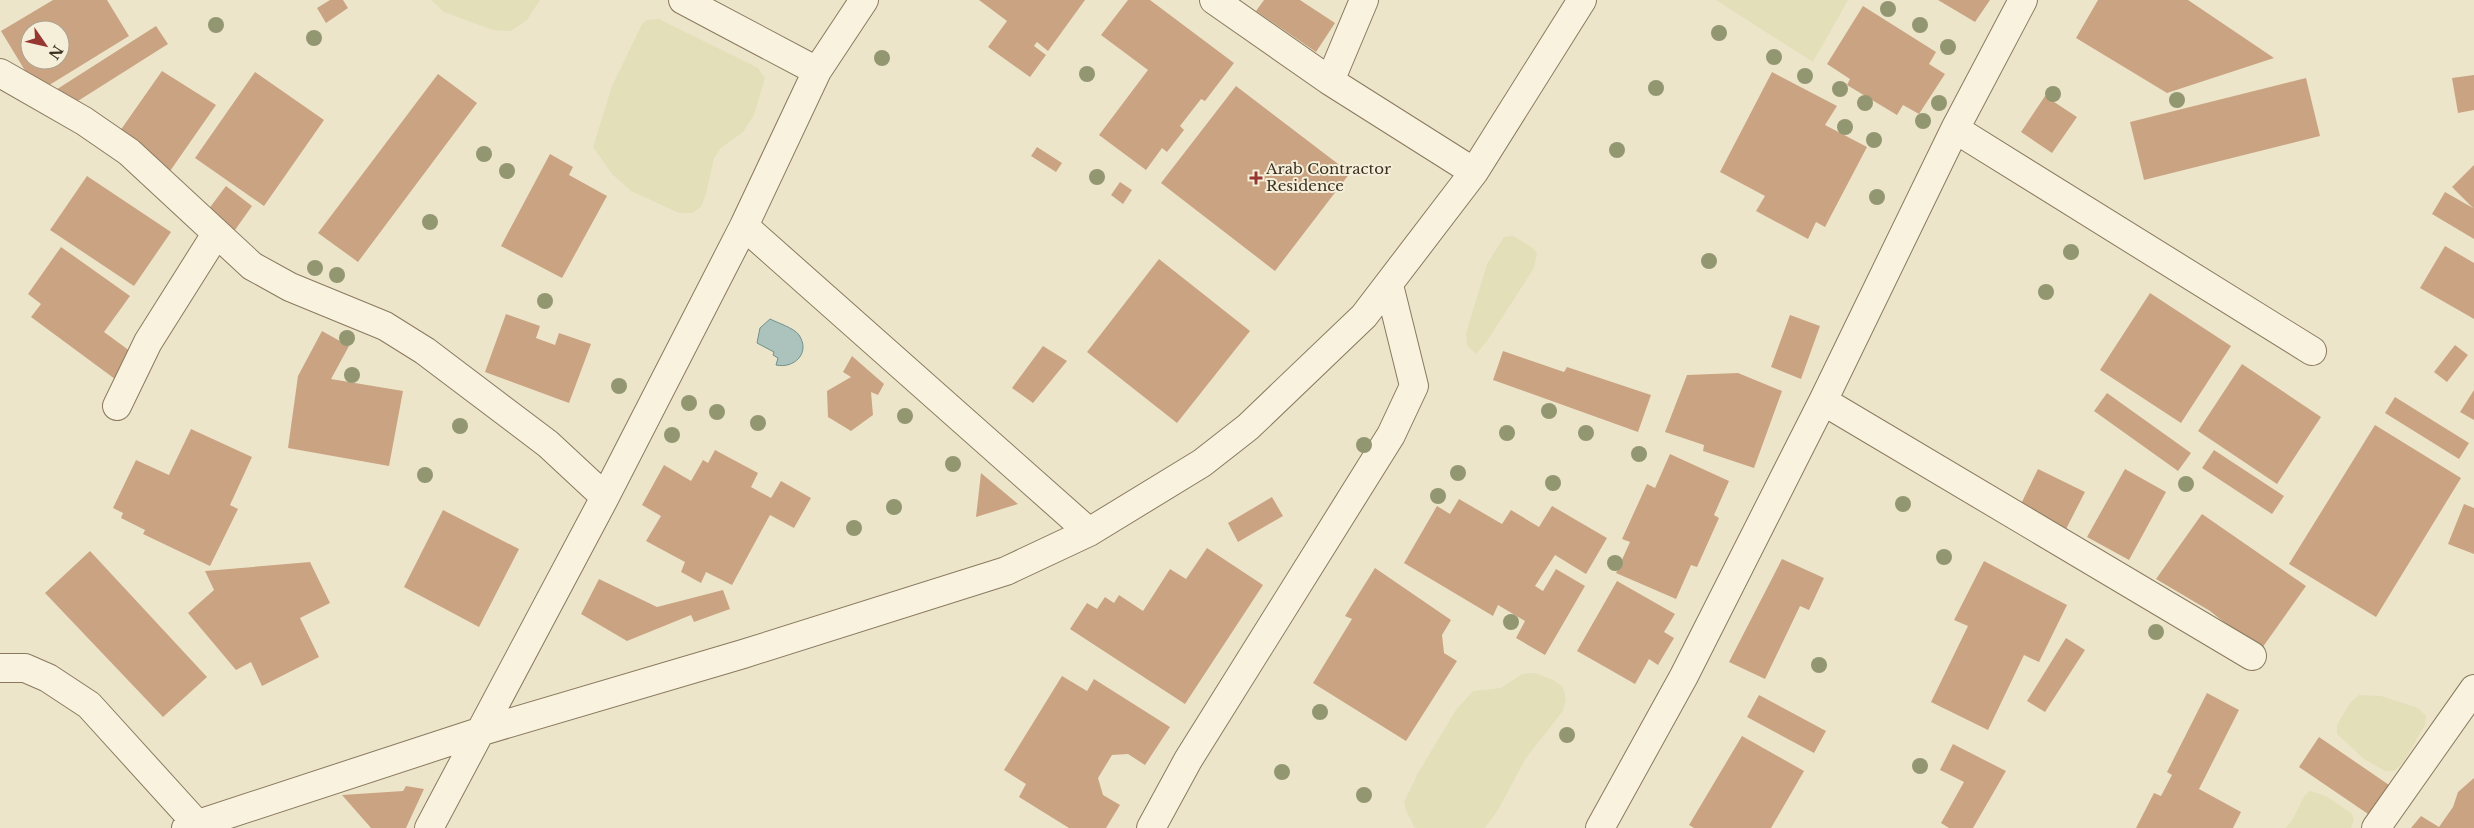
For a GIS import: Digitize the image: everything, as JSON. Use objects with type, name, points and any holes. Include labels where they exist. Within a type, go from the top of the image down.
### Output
[{"type":"street","points":[[682,0],[817,70]]},
{"type":"street","points":[[429,828],[606,497],[744,226],[817,70],[864,0]]},
{"type":"street","points":[[1214,0],[1330,81],[1474,172]]},
{"type":"street","points":[[1330,81],[1364,0]]},
{"type":"street","points":[[0,668],[25,668],[48,678],[89,705],[191,826],[482,731],[743,654],[1006,571],[1089,532],[1202,463],[1248,427],[1364,316],[1389,286],[1474,172],[1582,0]]},
{"type":"street","points":[[1600,828],[1684,676],[1823,401],[1955,129],[2023,0]]},
{"type":"street","points":[[0,74],[84,121],[129,152],[252,266],[290,287],[385,326],[425,351],[548,444],[606,497]]},
{"type":"street","points":[[1955,129],[2312,351]]},
{"type":"street","points":[[744,226],[1089,532]]},
{"type":"street","points":[[117,406],[148,342],[216,234]]},
{"type":"street","points":[[1151,828],[1188,760],[1391,435],[1414,386],[1389,286]]},
{"type":"street","points":[[1823,401],[2252,656]]},
{"type":"street","points":[[2376,828],[2474,689]]},
{"type":"shaded area","points":[[431,0],[540,0],[527,20],[511,31],[493,30],[444,12]]},
{"type":"shaded area","points":[[1716,0],[1848,0],[1813,62]]},
{"type":"shaded area","points":[[659,19],[758,68],[765,78],[754,115],[743,132],[721,148],[714,158],[701,207],[692,213],[679,213],[631,191],[612,174],[593,147],[612,86],[642,24],[647,20]]},
{"type":"shaded area","points":[[1513,236],[1533,248],[1537,253],[1534,268],[1487,341],[1476,354],[1467,345],[1466,333],[1487,264],[1504,237]]},
{"type":"shaded area","points":[[1535,673],[1553,680],[1563,687],[1566,699],[1563,711],[1526,758],[1498,810],[1485,828],[1415,828],[1407,813],[1404,802],[1418,773],[1456,710],[1473,691],[1501,688],[1522,674]]},
{"type":"shaded area","points":[[2359,695],[2381,696],[2418,708],[2426,716],[2425,725],[2403,763],[2394,771],[2385,771],[2364,759],[2337,734],[2337,725],[2350,703]]},
{"type":"shaded area","points":[[2310,791],[2326,796],[2351,813],[2354,819],[2351,828],[2285,828],[2291,822],[2305,795]]},
{"type":"water","points":[[770,319],[797,332],[802,342],[802,353],[799,358],[789,365],[776,365],[778,358],[773,355],[774,352],[757,343],[760,328]]},
{"type":"building","points":[[53,0],[107,0],[129,36],[38,92],[25,70],[70,70],[70,20],[20,20],[20,62],[1,31]]},
{"type":"building","points":[[330,0],[343,0],[348,8],[326,23],[317,8]]},
{"type":"building","points":[[979,0],[1085,0],[1048,51],[1037,42],[1034,46],[1046,55],[1030,77],[988,47],[1007,21]]},
{"type":"building","points":[[1128,0],[1150,0],[1234,63],[1205,101],[1201,99],[1180,126],[1184,130],[1167,152],[1162,148],[1146,170],[1099,135],[1148,70],[1101,35]]},
{"type":"building","points":[[1264,0],[1300,0],[1335,23],[1316,52],[1256,11]]},
{"type":"building","points":[[1938,0],[1990,0],[1975,22]]},
{"type":"building","points":[[2098,0],[2188,0],[2274,58],[2167,93],[2076,38]]},
{"type":"building","points":[[1863,6],[1936,52],[1929,64],[1945,74],[1919,114],[1903,105],[1897,115],[1847,85],[1850,79],[1827,64]]},
{"type":"building","points":[[156,26],[168,44],[51,118],[40,100]]},
{"type":"building","points":[[162,71],[216,105],[168,174],[115,138]]},
{"type":"building","points":[[255,72],[324,120],[264,206],[195,158]]},
{"type":"building","points":[[1772,72],[1837,106],[1825,125],[1867,147],[1825,227],[1816,222],[1808,239],[1756,211],[1765,196],[1720,172]]},
{"type":"building","points":[[438,74],[477,103],[358,262],[318,233]]},
{"type":"building","points":[[2474,75],[2474,110],[2458,113],[2452,78]]},
{"type":"building","points":[[2306,78],[2320,136],[2144,180],[2130,122]]},
{"type":"building","name":"Arab Contractor Residence","points":[[1236,86],[1350,173],[1275,271],[1161,183]]},
{"type":"building","points":[[2045,96],[2077,117],[2052,153],[2021,132]]},
{"type":"building","points":[[1037,147],[1062,163],[1056,172],[1031,156]]},
{"type":"building","points":[[550,154],[573,167],[569,175],[607,196],[562,278],[501,246]]},
{"type":"building","points":[[2474,165],[2474,239],[2432,214],[2445,192],[2473,208],[2452,187]]},
{"type":"building","points":[[87,176],[171,232],[134,286],[50,230]]},
{"type":"building","points":[[1120,182],[1132,190],[1123,204],[1111,195]]},
{"type":"building","points":[[226,186],[252,206],[235,230],[208,210]]},
{"type":"building","points":[[2445,246],[2474,263],[2474,319],[2420,288]]},
{"type":"building","points":[[61,247],[130,296],[104,332],[134,354],[119,382],[31,317],[41,304],[28,294]]},
{"type":"building","points":[[1159,259],[1250,331],[1177,423],[1087,352]]},
{"type":"building","points":[[2150,293],[2231,346],[2181,423],[2100,370]]},
{"type":"building","points":[[506,314],[540,326],[536,338],[555,345],[559,333],[591,344],[569,403],[485,372]]},
{"type":"building","points":[[1790,315],[1820,326],[1801,379],[1771,367]]},
{"type":"building","points":[[322,331],[349,346],[331,379],[403,391],[389,466],[288,448],[298,376]]},
{"type":"building","points":[[2455,345],[2468,355],[2447,382],[2434,372]]},
{"type":"building","points":[[1043,346],[1067,361],[1033,403],[1012,388]]},
{"type":"building","points":[[1503,351],[1564,372],[1567,367],[1651,395],[1638,432],[1493,380]]},
{"type":"building","points":[[852,356],[884,384],[878,395],[871,392],[873,415],[851,431],[828,417],[827,391],[851,377],[843,372]]},
{"type":"building","points":[[2242,364],[2321,417],[2277,484],[2198,431]]},
{"type":"building","points":[[1738,373],[1782,391],[1754,468],[1703,451],[1704,445],[1665,432],[1687,375]]},
{"type":"building","points":[[2474,390],[2474,420],[2460,412]]},
{"type":"building","points":[[2107,393],[2191,453],[2178,471],[2094,411]]},
{"type":"building","points":[[2395,397],[2469,443],[2459,459],[2385,413]]},
{"type":"building","points":[[2375,425],[2461,478],[2376,617],[2289,564]]},
{"type":"building","points":[[191,429],[252,457],[230,505],[238,509],[210,566],[143,534],[145,530],[121,518],[123,513],[113,508],[136,460],[169,475]]},
{"type":"building","points":[[715,450],[758,473],[751,487],[771,498],[781,481],[811,498],[794,528],[770,515],[732,585],[706,572],[701,583],[681,572],[685,562],[646,541],[661,516],[642,505],[664,465],[691,481],[703,460],[708,463]]},
{"type":"building","points":[[2214,450],[2284,496],[2272,514],[2202,468]]},
{"type":"building","points":[[1670,454],[1729,481],[1714,515],[1719,518],[1697,567],[1691,565],[1676,599],[1616,573],[1630,542],[1622,539],[1647,484],[1655,488]]},
{"type":"building","points":[[2038,469],[2085,492],[2065,531],[2019,508]]},
{"type":"building","points":[[2125,469],[2166,492],[2129,560],[2087,537]]},
{"type":"building","points":[[981,473],[1018,504],[976,517]]},
{"type":"building","points":[[1272,497],[1283,516],[1238,542],[1228,523]]},
{"type":"building","points":[[1459,499],[1502,524],[1511,510],[1539,527],[1552,506],[1607,538],[1586,574],[1555,555],[1535,586],[1543,591],[1556,569],[1585,586],[1545,655],[1516,638],[1525,621],[1498,605],[1493,616],[1404,563],[1437,506],[1450,514]]},
{"type":"building","points":[[2464,504],[2474,508],[2474,554],[2448,544]]},
{"type":"building","points":[[443,510],[519,549],[479,627],[404,587]]},
{"type":"building","points":[[2202,514],[2306,586],[2260,651],[2210,611],[2156,579]]},
{"type":"building","points":[[1207,548],[1263,585],[1185,704],[1070,629],[1087,603],[1097,609],[1105,597],[1114,603],[1119,595],[1143,611],[1170,569],[1186,579]]},
{"type":"building","points":[[90,551],[207,677],[163,717],[45,593]]},
{"type":"building","points":[[1782,559],[1824,578],[1809,610],[1800,606],[1765,679],[1729,662]]},
{"type":"building","points":[[1984,561],[2067,605],[2039,662],[2024,655],[1988,730],[1931,702],[1968,626],[1954,620]]},
{"type":"building","points":[[310,562],[330,603],[300,618],[319,657],[262,686],[251,662],[236,670],[188,613],[214,590],[205,571]]},
{"type":"building","points":[[1375,568],[1451,620],[1442,635],[1444,653],[1457,661],[1406,741],[1313,683],[1352,619],[1345,616]]},
{"type":"building","points":[[599,579],[657,607],[723,590],[730,609],[694,622],[691,615],[627,641],[581,614]]},
{"type":"building","points":[[1617,581],[1675,614],[1664,632],[1674,638],[1658,665],[1649,659],[1635,684],[1577,651]]},
{"type":"building","points":[[2066,638],[2085,650],[2045,712],[2027,701]]},
{"type":"building","points":[[1062,676],[1087,691],[1094,679],[1170,727],[1145,765],[1128,754],[1112,755],[1098,778],[1103,795],[1120,805],[1106,828],[1069,828],[1019,797],[1026,784],[1004,770]]},
{"type":"building","points":[[2207,693],[2239,710],[2199,789],[2241,812],[2233,828],[2136,828],[2154,793],[2161,796],[2172,775],[2167,772]]},
{"type":"building","points":[[1759,695],[1826,731],[1814,753],[1747,717]]},
{"type":"building","points":[[1742,736],[1804,771],[1771,828],[1694,828],[1689,825]]},
{"type":"building","points":[[2319,737],[2392,787],[2371,816],[2299,767]]},
{"type":"building","points":[[1953,744],[2006,771],[1973,828],[1949,828],[1941,823],[1964,782],[1940,770]]},
{"type":"building","points":[[2474,778],[2474,828],[2411,828],[2421,816],[2439,827],[2453,807],[2458,792]]},
{"type":"building","points":[[406,786],[424,789],[406,828],[371,828],[342,795],[403,791]]},
{"type":"place","name":"Arab Contractor Residence","points":[[1256,178]]}]
